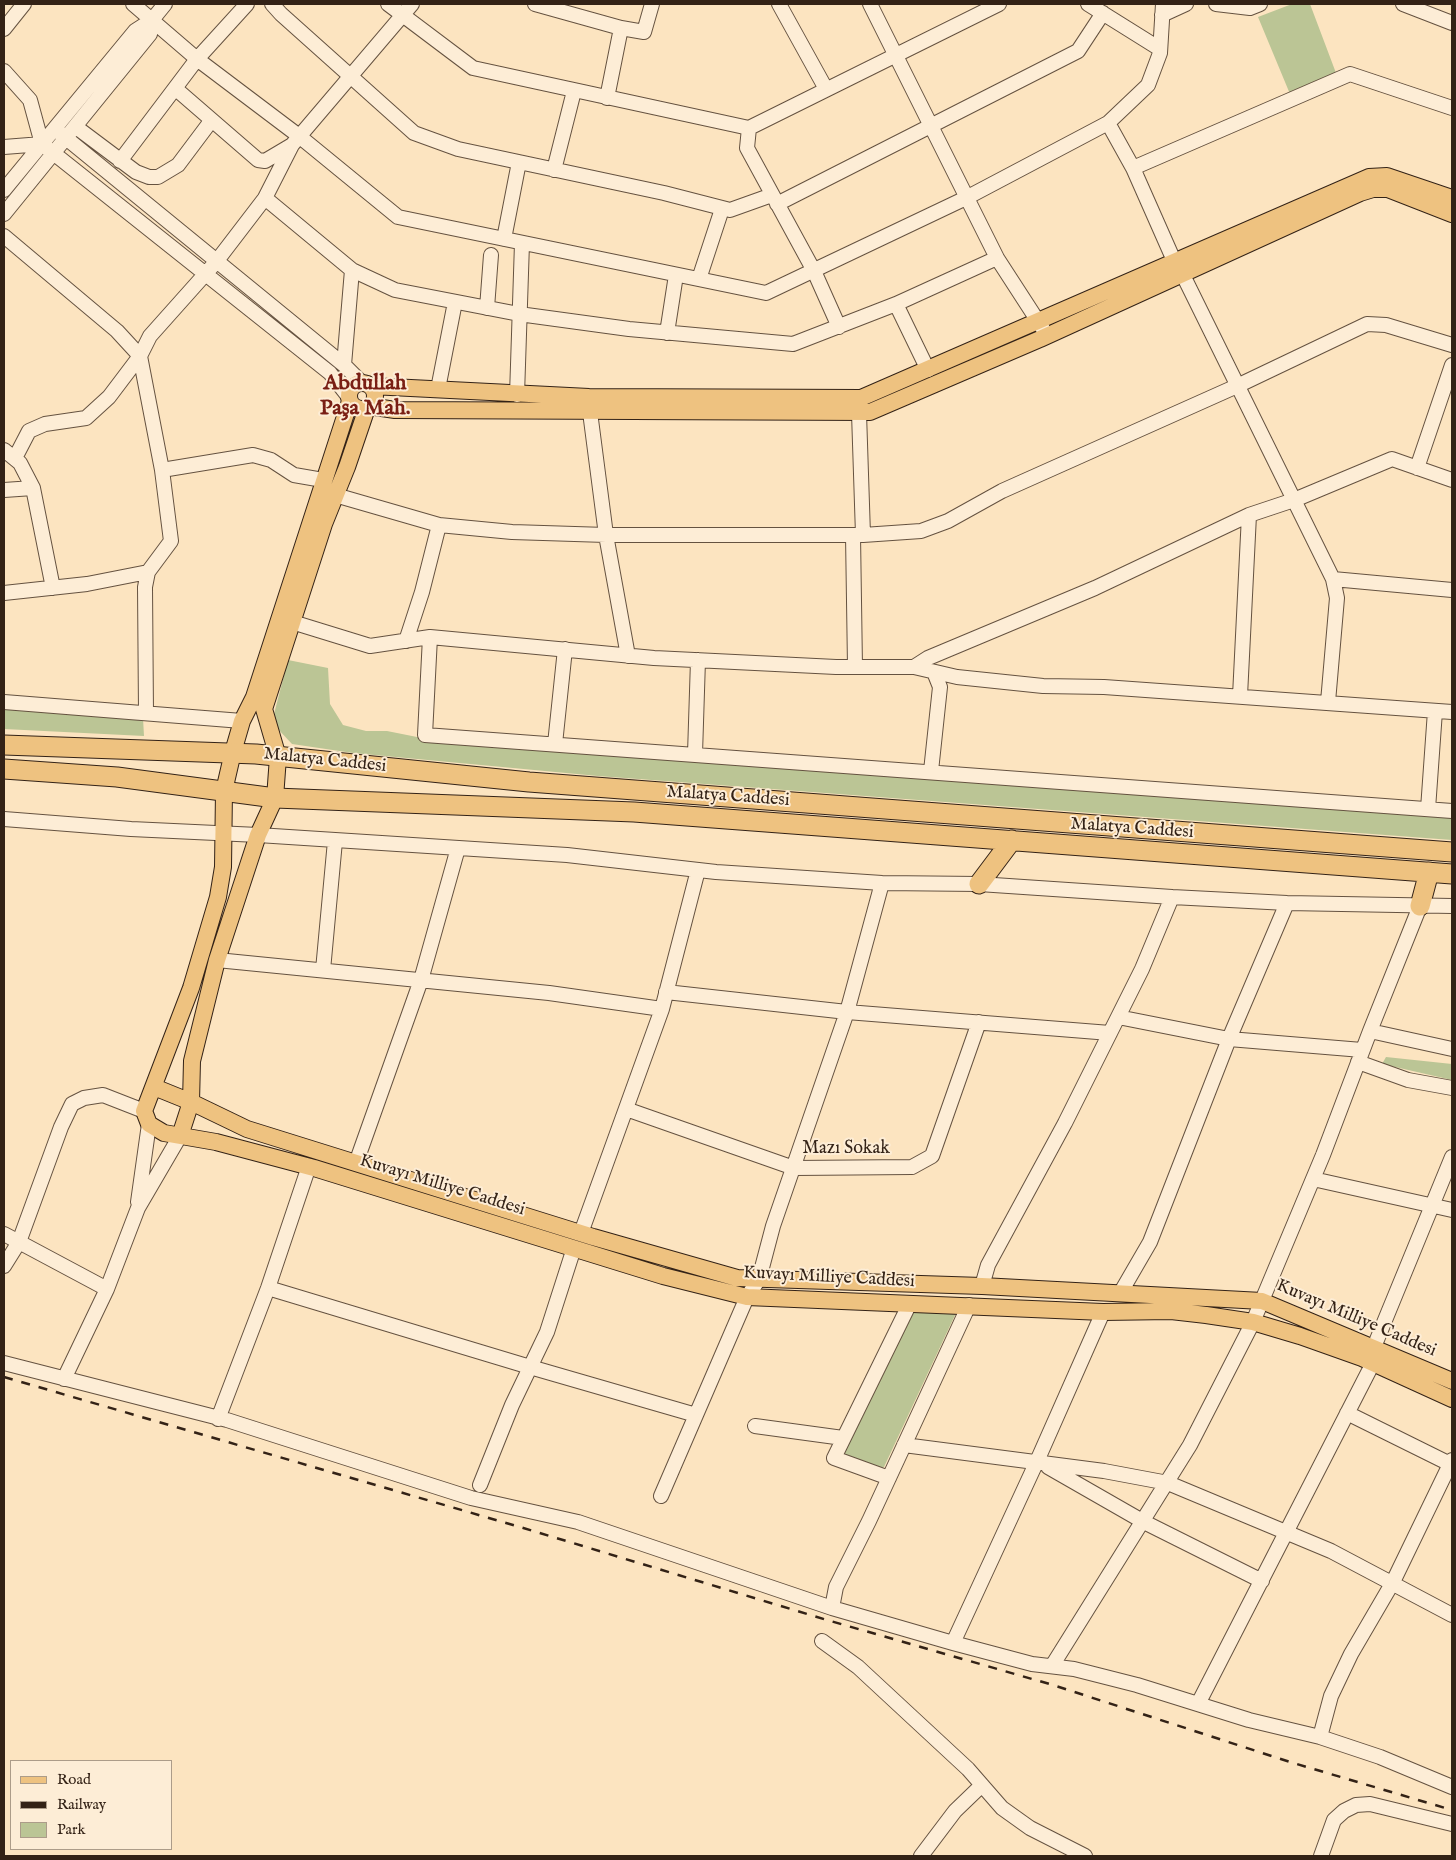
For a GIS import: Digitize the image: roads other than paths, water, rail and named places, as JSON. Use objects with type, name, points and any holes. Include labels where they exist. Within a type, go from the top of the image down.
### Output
[{"type":"highway","name":"Malatya Caddesi","points":[[4,745],[232,752],[539,783],[1452,852]]},
{"type":"highway","name":"Malatya Caddesi","points":[[4,769],[117,778],[275,798],[634,812],[1452,874]]},
{"type":"highway","points":[[979,884],[1012,840]]},
{"type":"highway","points":[[1420,906],[1428,872]]},
{"type":"main road","points":[[349,398],[357,408],[368,407],[395,410],[870,412],[1043,329],[1178,268],[1369,176],[1387,176],[1452,198]]},
{"type":"main road","points":[[1178,268],[1373,189],[1388,189],[1452,214]]},
{"type":"main road","points":[[147,1117],[154,1087],[191,988],[218,897],[222,867],[224,791],[232,752],[242,721],[254,697],[352,386],[366,384],[517,394],[861,398],[928,370],[1043,329]]},
{"type":"main road","points":[[180,1136],[191,1102],[192,1060],[217,960],[258,835],[275,798],[278,756],[264,709],[335,495],[368,407],[375,396],[366,384]]},
{"type":"main road","name":"Kuvayı Milliye Caddesi","points":[[154,1087],[191,1102],[247,1129],[356,1163],[578,1240],[663,1276],[747,1297],[1103,1312],[1171,1312],[1253,1322],[1373,1355],[1452,1381]]},
{"type":"main road","name":"Kuvayı Milliye Caddesi","points":[[147,1117],[164,1133],[216,1142],[578,1240],[737,1278],[1121,1292],[1262,1301],[1373,1355],[1452,1399]]},
{"type":"street","points":[[4,29],[7,12],[24,4]]},
{"type":"street","points":[[133,4],[295,141],[398,217],[766,293],[966,198],[1108,123],[1148,85],[1160,49],[1162,10],[1186,4]]},
{"type":"street","points":[[4,190],[60,134],[135,31],[152,20],[165,4]]},
{"type":"street","points":[[120,161],[197,59],[247,4]]},
{"type":"street","points":[[272,4],[414,133],[458,149],[730,210],[775,199],[932,126],[1078,51],[1102,13]]},
{"type":"street","points":[[388,4],[474,68],[749,128],[999,4]]},
{"type":"street","points":[[52,588],[33,488],[20,463],[9,454],[29,431],[45,424],[86,418],[109,397],[140,356],[150,336],[216,262],[265,198],[295,141],[412,4]]},
{"type":"street","points":[[535,4],[621,28],[644,32],[652,4]]},
{"type":"street","points":[[780,4],[826,89]]},
{"type":"street","points":[[870,4],[997,258],[1043,329]]},
{"type":"street","points":[[1088,4],[1160,49]]},
{"type":"street","points":[[1216,4],[1250,8],[1260,4]]},
{"type":"street","points":[[1402,4],[1452,23]]},
{"type":"street","points":[[60,134],[76,127],[150,34],[152,20]]},
{"type":"street","points":[[608,98],[621,28]]},
{"type":"street","points":[[4,71],[30,100],[48,147],[330,374],[349,398]]},
{"type":"street","points":[[1133,168],[1350,74],[1452,108]]},
{"type":"street","points":[[176,89],[258,160],[265,161],[295,141]]},
{"type":"street","points":[[554,170],[574,91]]},
{"type":"street","points":[[76,127],[136,172],[148,177],[158,177],[178,165],[211,121]]},
{"type":"street","points":[[1108,123],[1133,168],[1178,268],[1333,579],[1337,598],[1328,702]]},
{"type":"street","points":[[749,128],[747,148],[814,270],[838,327]]},
{"type":"street","points":[[60,134],[366,384]]},
{"type":"street","points":[[4,147],[48,147]]},
{"type":"street","points":[[4,214],[48,147]]},
{"type":"street","points":[[504,239],[519,162]]},
{"type":"street","points":[[265,198],[352,270],[395,290],[519,314],[667,333],[793,344],[896,304],[997,258]]},
{"type":"street","points":[[699,279],[722,208]]},
{"type":"street","points":[[4,236],[118,331],[140,356],[162,470],[171,541],[148,572],[145,587],[146,713]]},
{"type":"street","points":[[517,394],[522,243]]},
{"type":"street","points":[[487,308],[491,255]]},
{"type":"street","points":[[344,365],[352,270]]},
{"type":"street","points":[[667,333],[676,275]]},
{"type":"street","points":[[438,388],[456,302]]},
{"type":"street","points":[[896,304],[928,370]]},
{"type":"street","points":[[335,495],[439,525],[512,532],[606,535],[858,535],[921,531],[948,521],[1002,491],[1237,386],[1367,324],[1386,325],[1452,345]]},
{"type":"street","points":[[1417,468],[1452,365]]},
{"type":"street","points":[[590,412],[606,535],[628,656]]},
{"type":"street","points":[[855,667],[859,413]]},
{"type":"street","points":[[162,470],[253,455],[272,460],[294,475],[323,480]]},
{"type":"street","points":[[914,667],[928,658],[1095,588],[1249,515],[1294,500],[1392,459],[1452,480]]},
{"type":"street","points":[[4,490],[33,488]]},
{"type":"street","points":[[1240,696],[1249,515]]},
{"type":"street","points":[[406,642],[422,592],[439,525]]},
{"type":"street","points":[[4,592],[87,584],[148,572]]},
{"type":"street","points":[[1333,579],[1452,590]]},
{"type":"street","points":[[292,622],[370,646],[430,637],[628,656],[855,667],[914,667],[958,677],[1043,686],[1104,687],[1452,712]]},
{"type":"street","points":[[430,637],[425,735],[1452,811]]},
{"type":"street","points":[[555,744],[565,649]]},
{"type":"street","points":[[694,754],[698,660]]},
{"type":"street","points":[[931,771],[940,687],[934,672]]},
{"type":"street","points":[[4,702],[242,721]]},
{"type":"street","points":[[1428,809],[1435,711]]},
{"type":"street","points":[[4,819],[223,835],[258,835],[567,855],[698,870],[882,883],[979,884],[1287,903],[1452,906]]},
{"type":"street","points":[[323,970],[336,841]]},
{"type":"street","points":[[356,1163],[421,980],[458,848]]},
{"type":"street","points":[[480,1485],[512,1405],[548,1332],[578,1240],[662,1009],[698,870]]},
{"type":"street","points":[[661,1496],[747,1297],[759,1279],[794,1168],[847,1012],[882,883]]},
{"type":"street","points":[[982,1286],[988,1265],[1065,1123],[1142,969],[1172,896]]},
{"type":"street","points":[[1121,1292],[1150,1242],[1229,1039],[1287,903]]},
{"type":"street","points":[[1052,1666],[1168,1483],[1190,1445],[1253,1322],[1313,1179],[1420,906]]},
{"type":"street","points":[[217,960],[549,993],[662,1009]]},
{"type":"street","points":[[666,992],[847,1012],[1110,1033]]},
{"type":"street","points":[[1118,1017],[1229,1039],[1360,1056],[1408,1080],[1452,1088]]},
{"type":"street","name":"Mazı Sokak","points":[[626,1109],[794,1168],[912,1167],[932,1156],[979,1022]]},
{"type":"street","points":[[1370,1030],[1452,1049]]},
{"type":"street","points":[[4,1266],[20,1242],[61,1127],[72,1104],[84,1098],[103,1095],[147,1117],[138,1208]]},
{"type":"street","points":[[64,1379],[107,1290],[138,1208],[180,1136]]},
{"type":"street","points":[[1198,1704],[1348,1413],[1452,1157]]},
{"type":"street","points":[[218,1418],[268,1288],[309,1166]]},
{"type":"street","points":[[1313,1179],[1452,1210]]},
{"type":"street","points":[[4,1234],[107,1290]]},
{"type":"street","points":[[268,1288],[530,1367],[696,1414]]},
{"type":"street","points":[[889,1478],[834,1458],[910,1303]]},
{"type":"street","points":[[832,1608],[836,1587],[889,1478],[968,1305]]},
{"type":"street","points":[[953,1643],[1040,1463],[1103,1312]]},
{"type":"street","points":[[4,1363],[218,1418],[471,1498],[578,1522],[832,1608],[953,1643],[1032,1664],[1052,1666],[1137,1685],[1248,1720],[1320,1737],[1380,1757],[1452,1787]]},
{"type":"street","points":[[1320,1737],[1331,1696],[1351,1654],[1393,1582],[1451,1462],[1348,1413]]},
{"type":"street","points":[[755,1426],[843,1438]]},
{"type":"street","points":[[904,1445],[1104,1471],[1168,1483],[1331,1552],[1393,1582],[1452,1615]]},
{"type":"street","points":[[1040,1463],[1144,1522],[1262,1581]]},
{"type":"street","points":[[822,1641],[858,1667],[968,1769],[1002,1808],[1030,1828],[1085,1856]]},
{"type":"street","points":[[921,1856],[955,1811],[982,1785]]},
{"type":"street","points":[[1320,1856],[1334,1820],[1344,1810],[1356,1805],[1370,1804],[1452,1824]]},
{"type":"railway","points":[[4,1377],[1053,1685],[1290,1762],[1452,1810]]},
{"type":"district","name":"Abdullah Paşa Mah.","points":[[365,396]]}]
